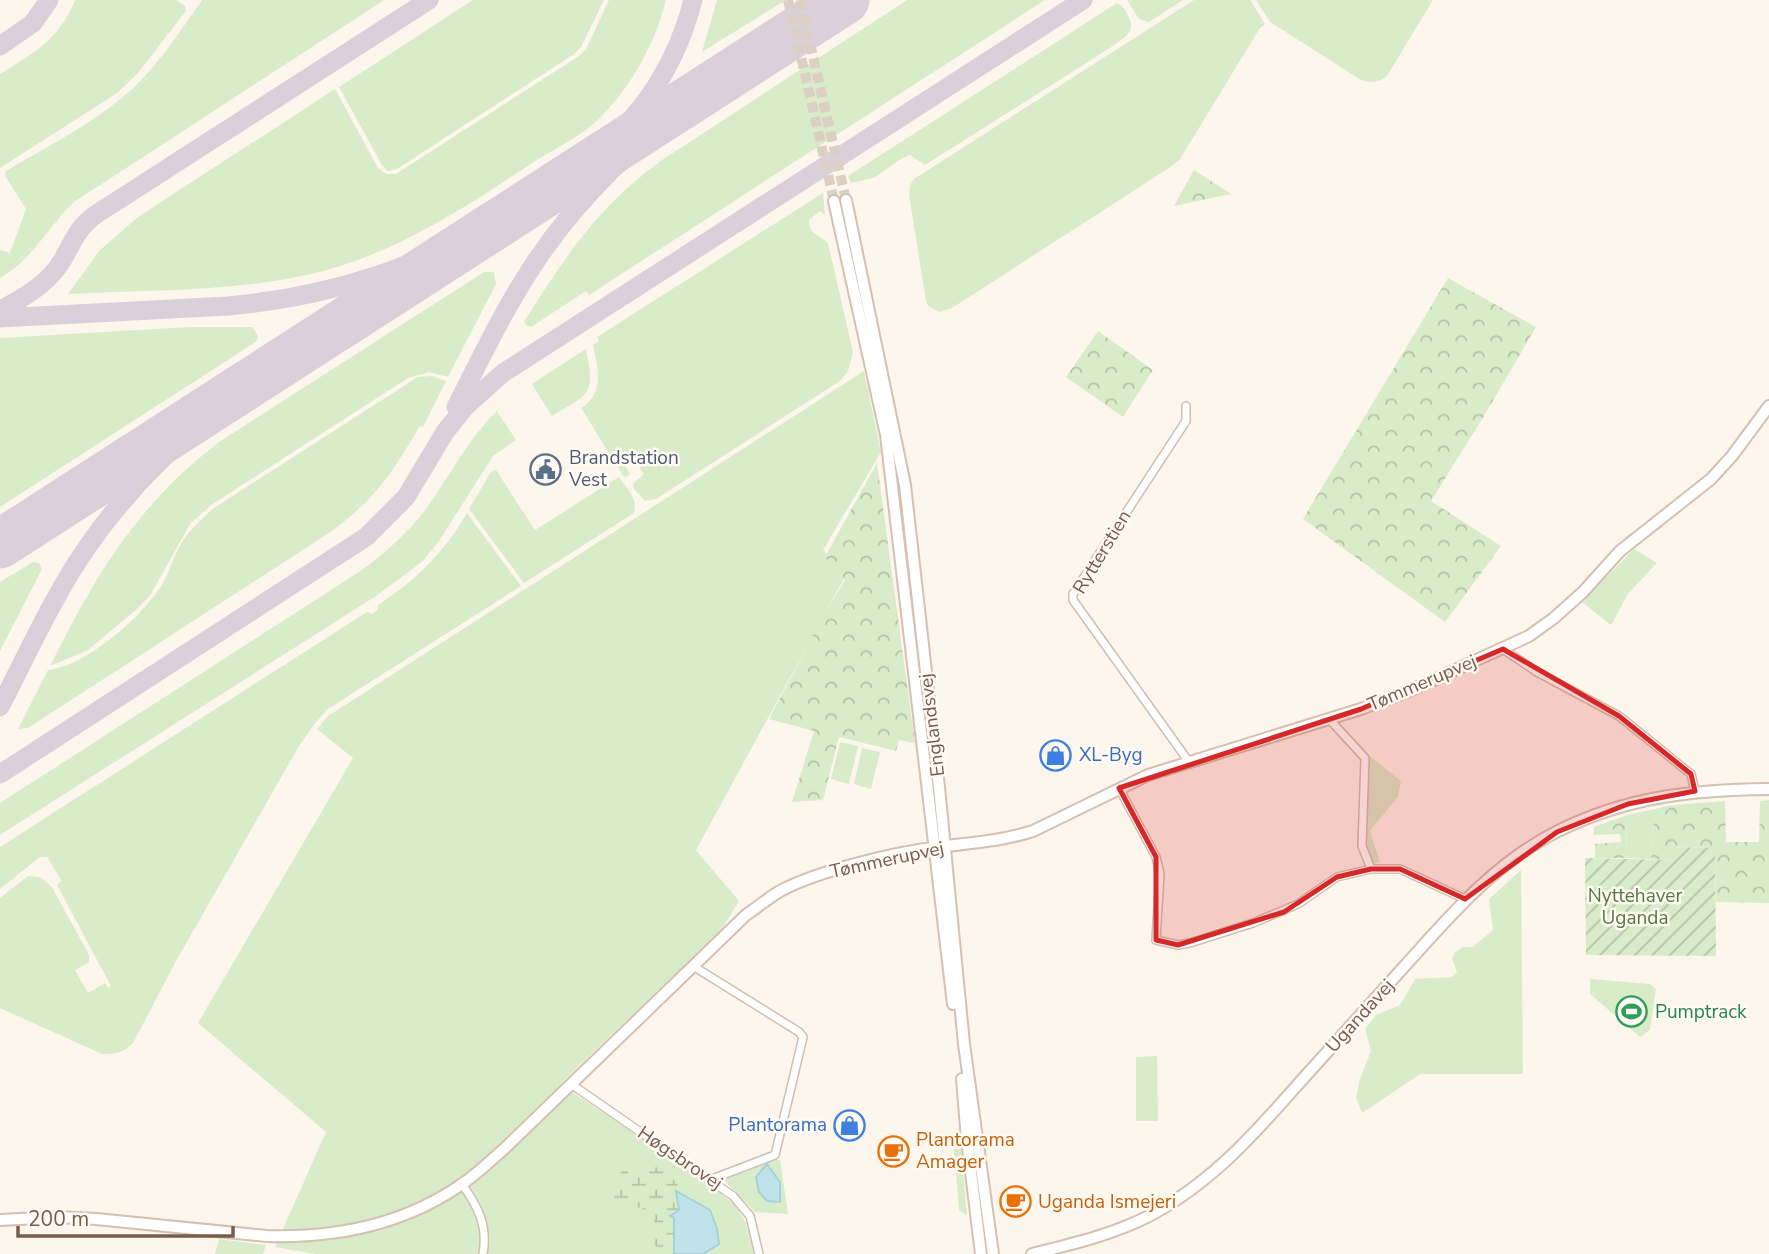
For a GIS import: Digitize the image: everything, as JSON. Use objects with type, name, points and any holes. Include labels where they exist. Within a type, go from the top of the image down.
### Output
[{"type":"street","name":"Englandsvej","points":[[840,200],[905,485],[981,1254]]},
{"type":"street","name":"Rytterstien","points":[[1186,406],[1186,421],[1073,594],[1073,600],[1189,762]]},
{"type":"street","name":"Tømmerupvej","points":[[0,1220],[57,1217],[267,1237],[317,1236],[352,1231],[400,1216],[462,1184],[504,1149],[746,915],[779,892],[801,881],[839,869],[940,847],[1013,838],[1033,831],[1148,775],[1329,719],[1409,691],[1503,649],[1529,636],[1554,618],[1583,592],[1619,551],[1711,479],[1732,456],[1769,406]]},
{"type":"street","points":[[1503,649],[1537,672],[1619,716],[1691,775],[1695,791]]},
{"type":"street","points":[[1329,719],[1365,758],[1362,846],[1371,869]]},
{"type":"street","points":[[1119,788],[1156,857],[1160,874],[1156,940],[1190,943],[1253,923],[1298,904],[1338,877],[1371,869],[1400,869],[1465,899]]},
{"type":"street","name":"Ugandavej","points":[[1032,1254],[1095,1238],[1122,1228],[1174,1202],[1206,1179],[1244,1145],[1465,899],[1510,861],[1557,832],[1628,804],[1695,791],[1769,789]]},
{"type":"street","name":"Englandsvej","points":[[940,847],[993,1254]]},
{"type":"street","points":[[693,966],[803,1037],[775,1155],[712,1180]]},
{"type":"street","name":"Høgsbrovej","points":[[571,1084],[733,1196],[750,1216],[759,1254]]},
{"type":"street","points":[[462,1184],[478,1208],[484,1223],[483,1254]]},
{"type":"highlighted area","points":[[1503,649],[1619,716],[1691,774],[1695,791],[1628,804],[1557,832],[1465,899],[1400,869],[1371,869],[1337,877],[1284,912],[1178,945],[1156,940],[1156,857],[1119,788],[1361,709]]},
{"type":"green space","points":[[75,0],[176,0],[185,6],[186,11],[137,74],[117,93],[0,168],[0,74],[45,44],[69,14]]},
{"type":"green space","points":[[202,0],[384,0],[74,202],[31,253],[0,278],[0,250],[10,253],[26,209],[5,176],[6,171],[87,123],[132,89],[160,58]]},
{"type":"green space","points":[[473,0],[604,0],[581,47],[574,54],[397,169],[388,171],[382,165],[339,87]]},
{"type":"green space","points":[[609,0],[666,0],[648,49],[611,107],[586,130],[427,228],[338,267],[277,281],[188,289],[68,294],[99,251],[138,217],[335,89],[378,168],[386,174],[396,174],[579,56],[586,49]]},
{"type":"green space","points":[[717,0],[786,0],[702,52]]},
{"type":"green space","points":[[907,0],[1045,0],[589,295],[586,291],[531,327],[526,325],[524,322],[539,298],[585,233],[640,177]]},
{"type":"green space","points":[[1127,0],[1183,0],[1149,22],[1139,19]]},
{"type":"green space","points":[[1194,0],[1250,0],[1265,24],[1180,159],[952,308],[939,312],[928,306],[909,195],[914,179]]},
{"type":"green space","points":[[1256,0],[1433,0],[1387,76],[1371,82],[1361,80],[1270,22]]},
{"type":"green space","points":[[1117,3],[1125,10],[1131,27],[1127,35],[1110,48],[925,165],[910,155],[874,178],[851,183],[848,176]]},
{"type":"green space","points":[[1194,170],[1231,194],[1174,206]]},
{"type":"green space","points":[[823,193],[825,215],[820,211],[809,220],[809,225],[828,243],[853,352],[848,371],[840,381],[656,499],[645,501],[634,489],[633,484],[644,474],[635,460],[625,465],[630,475],[624,477],[581,408],[589,402],[597,388],[598,372],[593,345],[599,341],[597,337]]},
{"type":"green space","points":[[484,272],[494,272],[496,284],[448,377],[429,372],[408,378],[211,505],[190,524],[151,594],[138,608],[88,650],[50,666],[84,602],[121,544],[164,491],[190,466],[219,442]]},
{"type":"green space","points":[[1448,278],[1536,327],[1431,501],[1501,546],[1445,622],[1303,519]]},
{"type":"green space","points":[[190,327],[252,327],[258,336],[257,341],[0,507],[0,338]]},
{"type":"green space","points":[[1098,331],[1153,370],[1123,417],[1066,377]]},
{"type":"green space","points":[[586,349],[590,376],[587,391],[552,416],[532,384]]},
{"type":"green space","points":[[864,371],[881,452],[823,550],[847,573],[696,850],[739,901],[722,929],[560,1084],[711,1184],[737,1208],[745,1221],[755,1254],[315,1254],[275,1247],[326,1132],[198,1023],[353,758],[317,729],[328,716]]},
{"type":"green space","points":[[432,376],[446,381],[423,427],[420,426],[382,483],[348,519],[28,728],[18,729],[48,670],[79,660],[125,627],[163,583],[185,537],[214,508],[418,377]]},
{"type":"green space","points":[[497,411],[516,440],[493,456],[439,541],[423,561],[376,596],[0,835],[0,803],[362,570],[388,549],[426,509],[468,446]]},
{"type":"green space","points":[[877,463],[915,743],[899,740],[896,751],[839,737],[823,800],[792,802],[814,731],[769,719],[845,580],[825,557]]},
{"type":"green space","points":[[496,470],[535,530],[619,477],[633,498],[634,513],[524,583],[469,509],[491,472]]},
{"type":"green space","points":[[467,513],[521,586],[328,709],[315,723],[299,746],[176,961],[133,1043],[119,1052],[102,1054],[0,1008],[0,898],[28,876],[40,877],[52,887],[89,955],[89,962],[75,970],[88,993],[105,983],[108,988],[111,986],[57,885],[62,881],[47,857],[40,857],[0,889],[0,847],[367,612],[372,614],[378,609],[378,605],[428,565],[449,541]]},
{"type":"green space","points":[[1634,549],[1657,563],[1628,594],[1611,625],[1582,602]]},
{"type":"green space","points":[[33,562],[39,563],[42,569],[0,651],[0,582]]},
{"type":"green space","points":[[840,742],[858,746],[849,784],[831,779]]},
{"type":"green space","points":[[862,748],[880,752],[871,789],[854,784]]},
{"type":"green space","points":[[1366,753],[1401,781],[1398,797],[1370,831],[1380,862],[1372,864],[1365,825],[1369,760]]},
{"type":"green space","points":[[1769,800],[1769,903],[1716,902],[1715,848],[1675,847],[1674,860],[1651,859],[1654,821],[1673,805],[1725,801],[1726,842],[1759,842],[1760,801]]},
{"type":"green space","points":[[1673,805],[1654,821],[1651,859],[1626,858],[1627,815]]},
{"type":"green space","points":[[1627,815],[1626,858],[1595,858],[1595,844],[1621,842],[1620,834],[1594,835],[1594,827]]},
{"type":"green space","name":"Nyttehaver Uganda","points":[[1674,847],[1715,848],[1716,956],[1586,955],[1585,858],[1674,860]]},
{"type":"green space","points":[[1521,870],[1523,1074],[1420,1074],[1362,1113],[1356,1098],[1371,1051],[1365,1029],[1376,1015],[1400,1005],[1415,979],[1452,977],[1457,972],[1452,959],[1455,952],[1463,947],[1473,947],[1493,930],[1489,899]]},
{"type":"green space","name":"Pumptrack","points":[[1590,979],[1650,984],[1656,989],[1650,1030],[1640,1037],[1590,994]]},
{"type":"green space","points":[[1157,1056],[1158,1121],[1136,1121],[1136,1057]]},
{"type":"green space","points":[[954,1149],[961,1149],[967,1216],[959,1210]]},
{"type":"green space","points":[[771,1160],[780,1160],[788,1214],[755,1212],[723,1179]]},
{"type":"green space","points":[[643,1165],[666,1169],[668,1176],[678,1183],[676,1191],[679,1210],[674,1218],[674,1254],[662,1254],[654,1244],[652,1234],[656,1226],[649,1213],[638,1207],[611,1201],[611,1187],[622,1171]]},
{"type":"green space","points":[[219,1239],[266,1245],[263,1254],[215,1254]]},
{"type":"water","points":[[767,1164],[780,1182],[780,1202],[767,1201],[759,1192],[756,1177]]},
{"type":"water","points":[[676,1191],[710,1210],[719,1244],[703,1254],[674,1254],[674,1218],[670,1216],[679,1210]]},
{"type":"taxiway","points":[[0,46],[33,23],[49,0]]},
{"type":"taxiway","points":[[0,310],[31,292],[52,275],[77,234],[95,215],[429,0]]},
{"type":"taxiway","points":[[570,177],[613,139],[647,99],[674,54],[693,0]]},
{"type":"taxiway","points":[[0,774],[366,537],[406,497],[445,432],[465,407],[503,373],[1083,0]]},
{"type":"taxiway","points":[[456,407],[514,296],[553,237],[611,171],[700,93]]},
{"type":"taxiway","points":[[0,318],[228,306],[305,295],[409,264],[512,214]]},
{"type":"taxiway","points":[[0,707],[63,585],[104,524],[121,502],[159,463],[241,389]]},
{"type":"runway","points":[[0,544],[845,0]]},
{"type":"tunnel","points":[[788,0],[834,201]]},
{"type":"tunnel","points":[[800,0],[846,200]]},
{"type":"place","name":"Brandstation Vest","points":[[546,469]]},
{"type":"place","name":"XL-Byg","points":[[1056,755]]},
{"type":"place","name":"Pumptrack","points":[[1632,1012]]},
{"type":"place","name":"Plantorama","points":[[850,1125]]},
{"type":"place","name":"Plantorama Amager","points":[[893,1151]]},
{"type":"place","name":"Uganda Ismejeri","points":[[1015,1202]]}]
